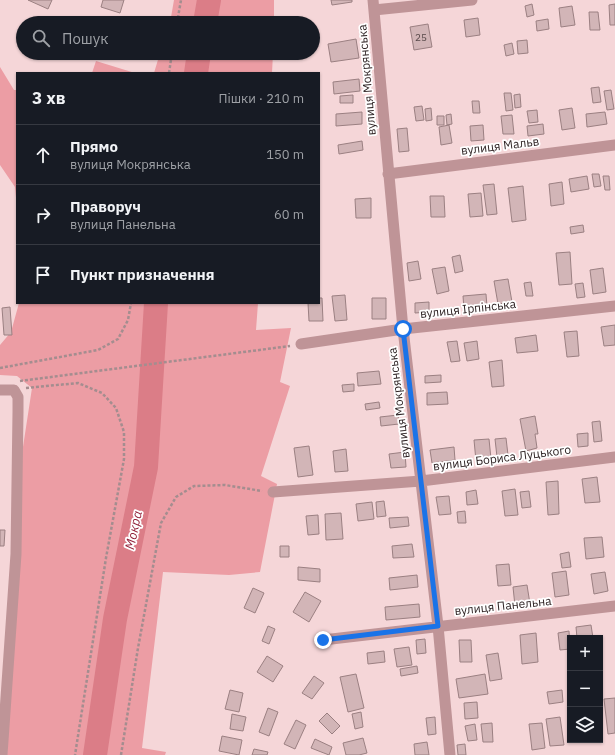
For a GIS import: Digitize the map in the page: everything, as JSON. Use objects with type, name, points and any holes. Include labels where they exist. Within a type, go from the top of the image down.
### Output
[{"type":"street","points":[[374,5],[472,0]]},
{"type":"street","name":"вулиця Мокрянська","points":[[374,5],[403,329],[438,626],[450,755]]},
{"type":"street","name":"вулиця Мальв","points":[[388,174],[615,145]]},
{"type":"street","name":"вулиця Ірпінська","points":[[301,344],[403,329],[615,306]]},
{"type":"street","points":[[0,390],[15,385],[18,397],[16,554],[2,755]]},
{"type":"street","name":"вулиця Бориса Луцького","points":[[273,492],[421,481],[615,457]]},
{"type":"street","name":"вулиця Панельна","points":[[323,640],[615,606]]},
{"type":"path","points":[[178,16],[181,0]]},
{"type":"path","points":[[169,72],[171,60]]},
{"type":"path","points":[[0,368],[98,350],[118,339],[128,320],[131,304]]},
{"type":"path","points":[[15,385],[301,344]]},
{"type":"path","points":[[15,385],[78,383],[102,393],[116,408],[124,432],[124,459],[106,558],[75,755]]},
{"type":"path","points":[[121,755],[138,648],[162,523],[176,497],[194,486],[225,485],[273,492]]},
{"type":"shaded area","points":[[174,0],[274,0],[274,16],[171,16]]},
{"type":"shaded area","points":[[158,60],[273,60],[272,72],[154,72]]},
{"type":"shaded area","points":[[96,61],[132,72],[92,72]]},
{"type":"shaded area","points":[[0,67],[14,90],[16,90],[16,198],[15,187],[0,165]]},
{"type":"shaded area","points":[[19,304],[258,304],[256,330],[291,328],[280,382],[290,386],[261,476],[277,484],[260,572],[229,575],[163,572],[142,748],[166,752],[165,755],[7,755],[21,460],[32,388],[17,376],[0,375],[0,345],[11,332]]},
{"type":"building","points":[[28,0],[52,0],[48,9]]},
{"type":"building","points":[[103,0],[124,0],[120,13],[101,7]]},
{"type":"building","points":[[331,0],[352,0],[352,2],[332,5]]},
{"type":"building","points":[[532,4],[534,15],[527,17],[525,6]]},
{"type":"building","points":[[615,4],[615,25],[610,25],[609,5]]},
{"type":"building","points":[[572,6],[575,25],[561,27],[559,8]]},
{"type":"building","points":[[589,12],[598,12],[600,30],[590,30]]},
{"type":"building","points":[[478,18],[480,35],[466,37],[464,20]]},
{"type":"building","points":[[548,19],[549,29],[537,31],[536,21]]},
{"type":"building","points":[[428,24],[432,47],[414,50],[410,27]]},
{"type":"building","points":[[356,39],[359,58],[331,62],[328,44]]},
{"type":"building","points":[[527,40],[528,53],[518,54],[517,41]]},
{"type":"building","points":[[512,43],[514,54],[506,56],[504,45]]},
{"type":"building","points":[[359,79],[360,91],[334,94],[333,82]]},
{"type":"building","points":[[599,87],[601,102],[593,103],[591,88]]},
{"type":"building","points":[[611,90],[614,109],[607,110],[604,91]]},
{"type":"building","points":[[504,93],[511,93],[513,110],[506,111]]},
{"type":"building","points":[[520,94],[521,107],[515,108],[514,95]]},
{"type":"building","points":[[353,95],[353,103],[340,103],[340,96]]},
{"type":"building","points":[[472,101],[479,101],[480,113],[473,113]]},
{"type":"building","points":[[422,106],[424,120],[416,121],[414,107]]},
{"type":"building","points":[[431,108],[432,120],[426,121],[425,109]]},
{"type":"building","points":[[572,108],[575,128],[562,130],[559,110]]},
{"type":"building","points":[[537,110],[538,122],[529,123],[527,111]]},
{"type":"building","points":[[362,112],[362,124],[336,126],[336,114]]},
{"type":"building","points":[[605,112],[607,124],[587,127],[586,114]]},
{"type":"building","points":[[451,114],[452,124],[447,125],[446,115]]},
{"type":"building","points":[[512,115],[514,134],[503,134],[501,116]]},
{"type":"building","points":[[437,116],[444,116],[444,125],[437,125]]},
{"type":"building","points":[[543,124],[544,134],[528,136],[527,126]]},
{"type":"building","points":[[449,125],[452,143],[441,145],[439,127]]},
{"type":"building","points":[[483,125],[484,140],[471,141],[470,126]]},
{"type":"building","points":[[407,128],[409,151],[399,152],[397,129]]},
{"type":"building","points":[[362,141],[363,150],[339,154],[338,145]]},
{"type":"building","points":[[592,174],[599,174],[601,186],[594,187]]},
{"type":"building","points":[[587,176],[589,189],[571,192],[569,179]]},
{"type":"building","points":[[603,176],[609,176],[610,190],[605,190]]},
{"type":"building","points":[[562,182],[564,204],[551,206],[549,184]]},
{"type":"building","points":[[494,184],[497,214],[487,215],[483,185]]},
{"type":"building","points":[[523,186],[526,220],[512,222],[508,188]]},
{"type":"building","points":[[481,193],[483,216],[470,217],[468,194]]},
{"type":"building","points":[[430,196],[444,196],[445,217],[431,217]]},
{"type":"building","points":[[371,198],[371,218],[356,218],[355,199]]},
{"type":"building","points":[[583,225],[584,232],[571,234],[570,227]]},
{"type":"building","points":[[570,252],[572,284],[559,285],[556,253]]},
{"type":"building","points":[[460,255],[463,271],[455,273],[452,257]]},
{"type":"building","points":[[418,261],[421,279],[409,281],[407,263]]},
{"type":"building","points":[[445,267],[449,291],[437,294],[432,269]]},
{"type":"building","points":[[603,268],[606,292],[593,294],[590,270]]},
{"type":"building","points":[[508,279],[512,302],[498,304],[494,281]]},
{"type":"building","points":[[531,282],[533,296],[526,296],[524,283]]},
{"type":"building","points":[[583,283],[585,297],[577,298],[575,284]]},
{"type":"building","points":[[486,294],[487,307],[464,309],[463,296]]},
{"type":"building","points":[[345,295],[347,320],[335,321],[332,296]]},
{"type":"building","points":[[320,298],[322,298],[323,321],[309,321],[308,304],[320,304]]},
{"type":"building","points":[[372,298],[386,298],[386,319],[372,319]]},
{"type":"building","points":[[429,302],[429,312],[415,313],[415,303]]},
{"type":"building","points":[[10,307],[12,335],[4,335],[2,308]]},
{"type":"building","points":[[615,325],[615,345],[604,346],[601,327]]},
{"type":"building","points":[[577,331],[579,356],[567,357],[564,332]]},
{"type":"building","points":[[536,335],[538,351],[517,353],[515,338]]},
{"type":"building","points":[[457,341],[460,361],[451,362],[447,342]]},
{"type":"building","points":[[477,341],[479,359],[467,361],[464,343]]},
{"type":"building","points":[[502,360],[504,386],[492,387],[489,362]]},
{"type":"building","points":[[379,371],[381,384],[358,386],[357,373]]},
{"type":"building","points":[[441,375],[441,382],[425,383],[425,376]]},
{"type":"building","points":[[354,384],[354,391],[343,392],[342,385]]},
{"type":"building","points":[[447,392],[448,404],[427,405],[427,393]]},
{"type":"building","points":[[379,402],[380,408],[366,410],[365,404]]},
{"type":"building","points":[[398,415],[399,424],[381,426],[380,417]]},
{"type":"building","points":[[535,416],[538,434],[535,434],[537,448],[526,451],[520,419]]},
{"type":"building","points":[[600,421],[602,441],[594,442],[592,422]]},
{"type":"building","points":[[588,433],[588,446],[578,447],[577,434]]},
{"type":"building","points":[[506,438],[508,455],[497,457],[495,439]]},
{"type":"building","points":[[489,439],[491,459],[476,461],[474,440]]},
{"type":"building","points":[[309,446],[313,475],[298,477],[294,448]]},
{"type":"building","points":[[454,447],[455,460],[432,463],[430,450]]},
{"type":"building","points":[[346,449],[348,471],[335,472],[333,451]]},
{"type":"building","points":[[405,452],[406,467],[391,468],[389,454]]},
{"type":"building","points":[[597,477],[600,502],[585,503],[582,479]]},
{"type":"building","points":[[558,481],[559,514],[548,515],[546,482]]},
{"type":"building","points":[[515,489],[518,515],[505,516],[502,491]]},
{"type":"building","points":[[476,490],[478,504],[467,505],[466,492]]},
{"type":"building","points":[[529,491],[531,507],[522,508],[520,492]]},
{"type":"building","points":[[449,496],[451,514],[439,515],[436,497]]},
{"type":"building","points":[[384,501],[386,516],[377,517],[376,502]]},
{"type":"building","points":[[372,502],[374,519],[358,521],[356,504]]},
{"type":"building","points":[[465,511],[466,523],[458,523],[457,512]]},
{"type":"building","points":[[341,513],[343,539],[326,540],[325,514]]},
{"type":"building","points":[[318,515],[319,534],[308,535],[306,516]]},
{"type":"building","points":[[408,517],[409,526],[390,528],[389,518]]},
{"type":"building","points":[[0,530],[5,530],[4,546],[0,546]]},
{"type":"building","points":[[602,537],[604,557],[586,559],[584,538]]},
{"type":"building","points":[[412,544],[414,557],[393,558],[392,546]]},
{"type":"building","points":[[280,546],[289,546],[289,557],[280,557]]},
{"type":"building","points":[[569,552],[571,567],[562,568],[560,554]]},
{"type":"building","points":[[509,564],[511,585],[498,586],[496,565]]},
{"type":"building","points":[[298,567],[320,569],[320,582],[298,580]]},
{"type":"building","points":[[566,571],[569,595],[555,597],[552,573]]},
{"type":"building","points":[[605,572],[608,591],[594,594],[591,574]]},
{"type":"building","points":[[417,575],[418,587],[390,590],[389,578]]},
{"type":"building","points":[[527,585],[530,604],[515,606],[513,587]]},
{"type":"building","points":[[253,588],[264,593],[255,613],[244,608]]},
{"type":"building","points":[[305,592],[321,601],[309,622],[293,612]]},
{"type":"building","points":[[419,604],[420,617],[386,620],[385,607]]},
{"type":"building","points":[[591,625],[593,635],[577,635],[576,627]]},
{"type":"building","points":[[268,626],[275,629],[269,644],[262,641]]},
{"type":"building","points":[[569,631],[569,635],[567,635],[567,649],[560,650],[558,633]]},
{"type":"building","points":[[536,633],[538,662],[522,664],[520,635]]},
{"type":"building","points":[[425,639],[426,653],[417,654],[416,640]]},
{"type":"building","points":[[459,640],[471,640],[472,662],[460,662]]},
{"type":"building","points":[[409,647],[412,665],[397,667],[394,649]]},
{"type":"building","points":[[384,651],[385,662],[368,664],[367,653]]},
{"type":"building","points":[[498,653],[502,679],[490,681],[486,655]]},
{"type":"building","points":[[267,656],[283,666],[273,682],[257,672]]},
{"type":"building","points":[[417,666],[418,673],[401,676],[400,669]]},
{"type":"building","points":[[356,674],[364,708],[348,712],[340,677]]},
{"type":"building","points":[[485,674],[488,694],[459,698],[456,679]]},
{"type":"building","points":[[314,676],[324,683],[312,699],[302,693]]},
{"type":"building","points":[[230,690],[243,693],[239,712],[225,709]]},
{"type":"building","points":[[562,690],[563,702],[549,704],[547,692]]},
{"type":"building","points":[[615,698],[615,733],[608,734],[604,699]]},
{"type":"building","points":[[477,702],[478,718],[465,719],[464,703]]},
{"type":"building","points":[[268,708],[278,712],[269,736],[259,732]]},
{"type":"building","points":[[361,712],[363,727],[355,729],[352,714]]},
{"type":"building","points":[[327,713],[340,726],[332,734],[319,721]]},
{"type":"building","points":[[232,714],[246,717],[243,731],[230,729]]},
{"type":"building","points":[[435,717],[436,734],[428,735],[426,718]]},
{"type":"building","points":[[560,717],[564,745],[550,746],[546,719]]},
{"type":"building","points":[[296,720],[306,725],[295,749],[284,744]]},
{"type":"building","points":[[492,723],[493,742],[483,742],[481,724]]},
{"type":"building","points":[[542,723],[545,748],[532,750],[529,724]]},
{"type":"building","points":[[475,724],[477,740],[468,741],[465,726]]},
{"type":"building","points":[[222,736],[242,740],[239,755],[219,751]]},
{"type":"building","points":[[363,738],[367,753],[359,755],[346,755],[343,743]]},
{"type":"building","points":[[315,739],[332,747],[329,755],[311,748]]},
{"type":"building","points":[[427,742],[429,755],[415,755],[414,744]]},
{"type":"building","points":[[465,744],[466,755],[458,755],[457,745]]},
{"type":"building","points":[[254,749],[268,752],[267,755],[252,755]]},
{"type":"waterway","name":"Мокра","points":[[206,16],[209,0]]},
{"type":"waterway","name":"Мокра","points":[[196,72],[198,60]]},
{"type":"waterway","name":"Мокра","points":[[95,755],[115,619],[146,467],[156,304]]},
{"type":"route","points":[[323,640],[438,626],[403,329]]}]
